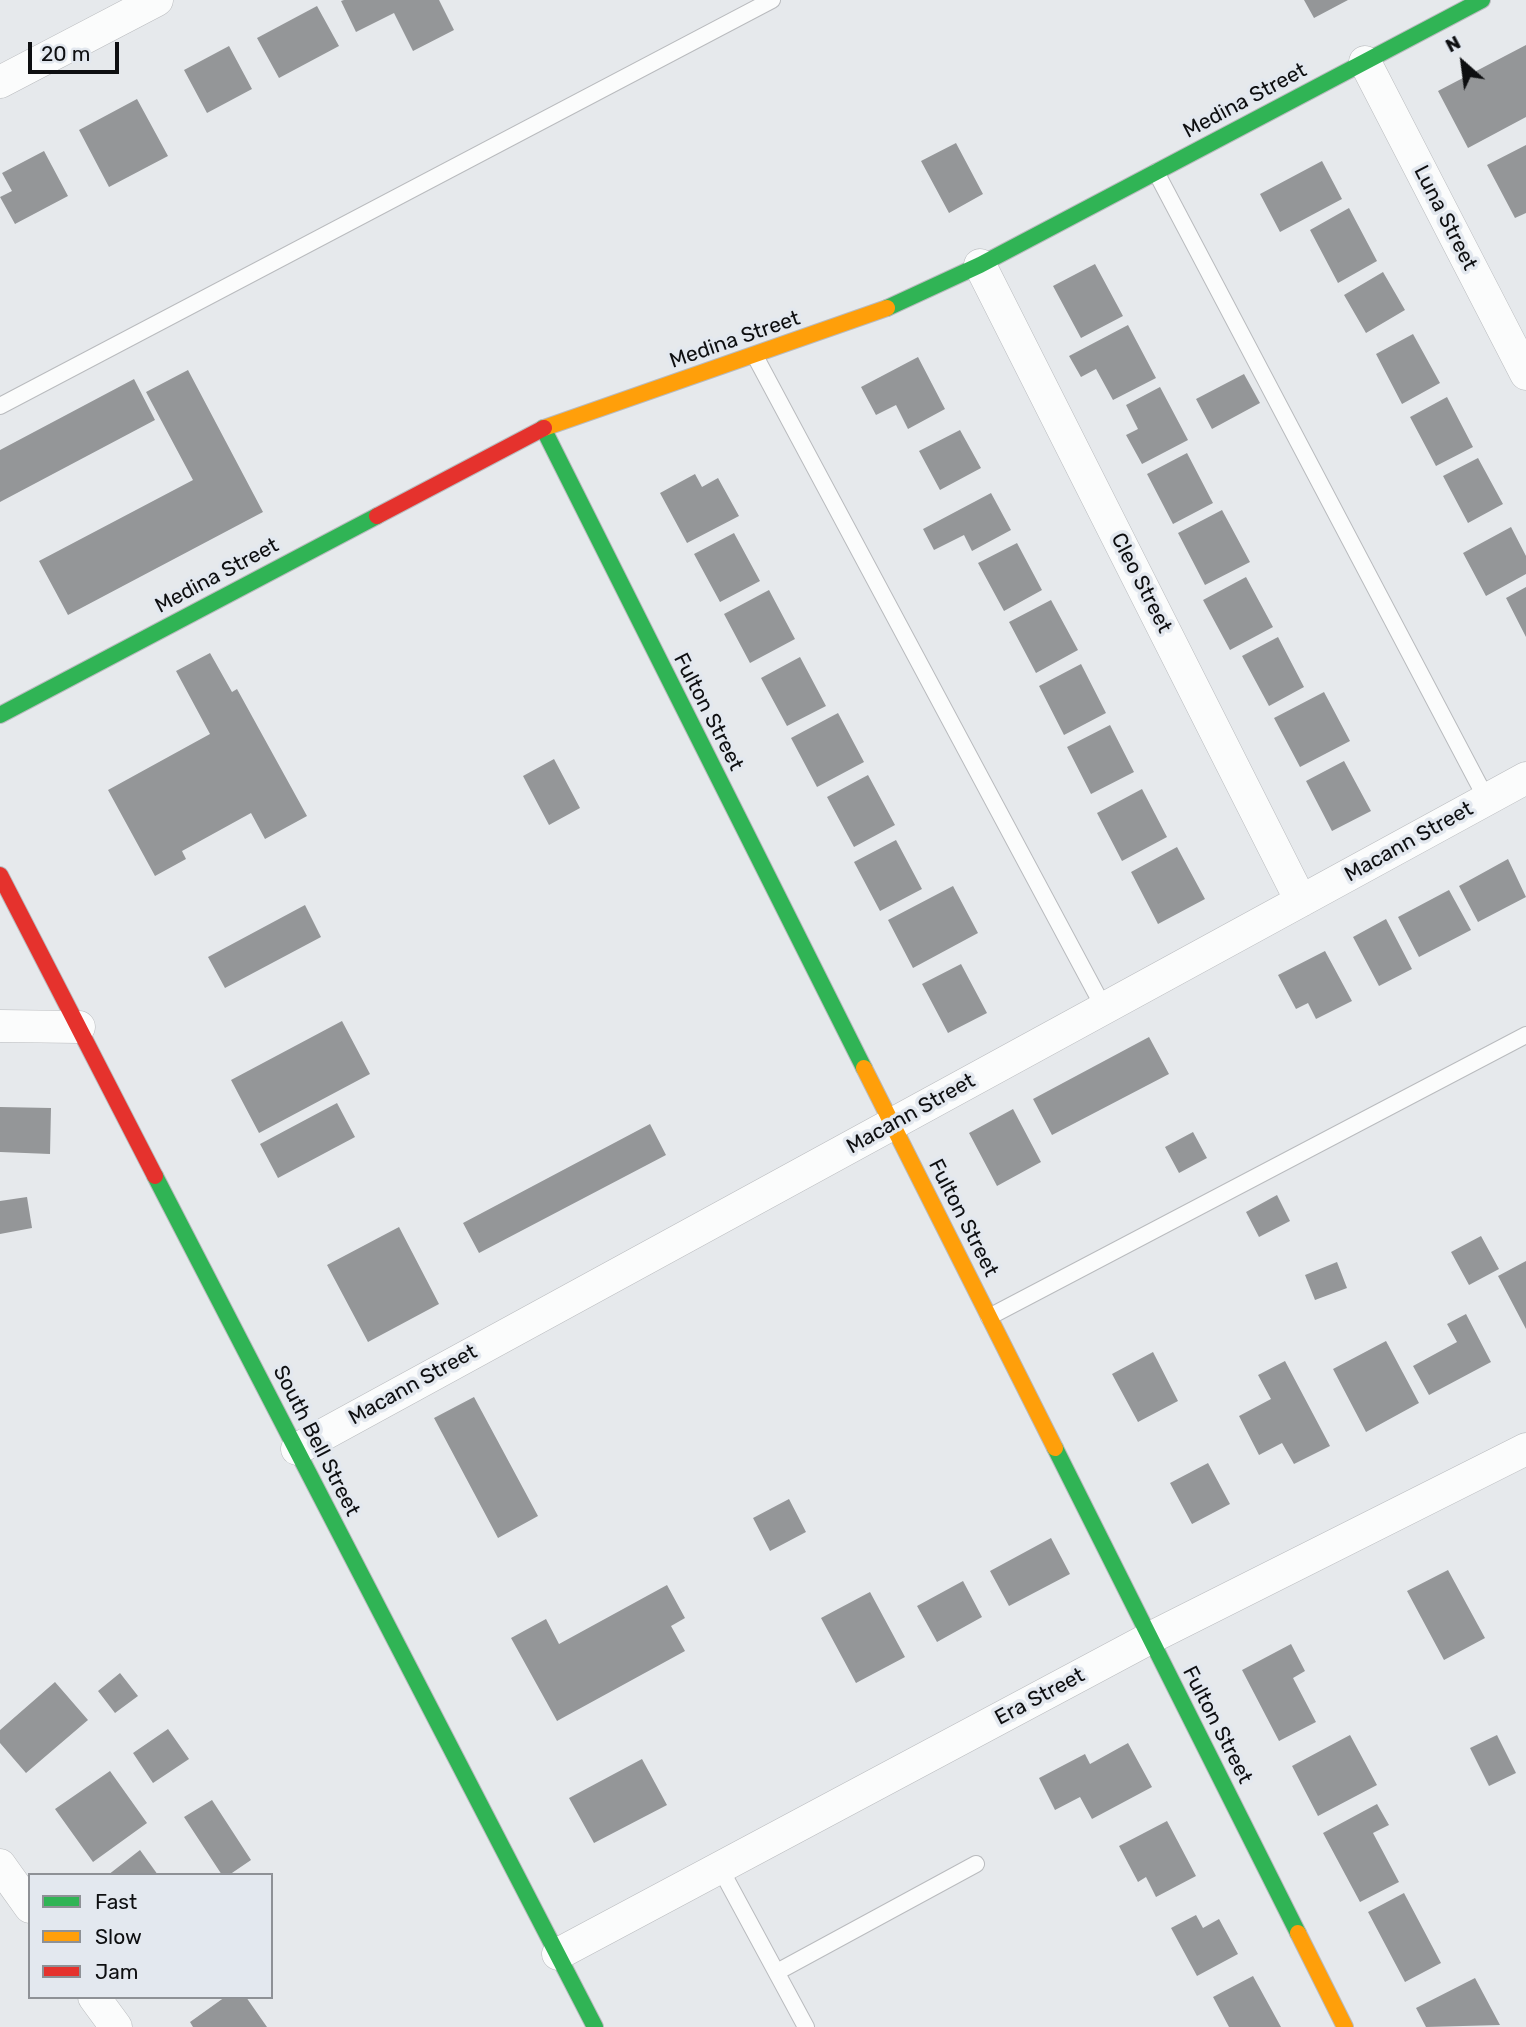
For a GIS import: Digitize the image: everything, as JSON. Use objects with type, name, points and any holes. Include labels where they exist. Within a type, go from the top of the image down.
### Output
[{"type":"street","points":[[0,82],[157,0]]},
{"type":"street","name":"Medina Street","points":[[0,715],[543,428],[883,310],[980,265],[1365,62],[1465,4]]},
{"type":"street","name":"Luna Street","points":[[1365,62],[1526,374]]},
{"type":"street","name":"Cleo Street","points":[[980,265],[1301,901]]},
{"type":"street","name":"Fulton Street","points":[[543,428],[1345,2027]]},
{"type":"street","name":"Macann Street","points":[[297,1449],[1526,778]]},
{"type":"street","name":"South Bell Street","points":[[0,875],[596,2027]]},
{"type":"street","points":[[0,1026],[79,1027]]},
{"type":"street","name":"Era Street","points":[[558,1954],[1150,1638],[1526,1449]]},
{"type":"street","points":[[0,1865],[28,1904]]},
{"type":"street","points":[[95,1999],[116,2027]]},
{"type":"lane","points":[[0,406],[772,0]]},
{"type":"lane","points":[[1156,172],[1487,800]]},
{"type":"lane","points":[[755,356],[1104,1008]]},
{"type":"lane","points":[[989,1317],[1526,1035]]},
{"type":"lane","points":[[777,1972],[976,1864]]},
{"type":"lane","points":[[720,1868],[806,2027]]},
{"type":"building","points":[[439,0],[454,30],[413,51],[394,13],[356,32],[341,1]]},
{"type":"building","points":[[1304,0],[1348,0],[1314,18]]},
{"type":"building","points":[[317,6],[339,46],[279,78],[257,38]]},
{"type":"building","points":[[1526,45],[1526,117],[1468,148],[1438,91]]},
{"type":"building","points":[[229,46],[252,89],[207,113],[184,70]]},
{"type":"building","points":[[137,99],[168,156],[109,187],[79,130]]},
{"type":"building","points":[[956,143],[983,194],[949,213],[921,161]]},
{"type":"building","points":[[1526,145],[1526,213],[1515,218],[1487,165]]},
{"type":"building","points":[[44,151],[68,196],[15,224],[0,197],[12,191],[2,173]]},
{"type":"building","points":[[1322,161],[1342,199],[1280,232],[1260,194]]},
{"type":"building","points":[[1349,208],[1377,261],[1338,283],[1310,230]]},
{"type":"building","points":[[1095,264],[1123,316],[1081,338],[1053,286]]},
{"type":"building","points":[[1383,272],[1405,310],[1366,333],[1344,295]]},
{"type":"building","points":[[1128,325],[1156,378],[1113,400],[1096,369],[1081,377],[1069,356]]},
{"type":"building","points":[[1413,334],[1440,383],[1402,404],[1376,354]]},
{"type":"building","points":[[918,357],[945,409],[908,429],[896,405],[876,415],[861,387]]},
{"type":"building","points":[[188,370],[263,512],[68,615],[39,561],[193,480],[146,392]]},
{"type":"building","points":[[1244,374],[1260,403],[1212,429],[1196,399]]},
{"type":"building","points":[[134,379],[155,420],[0,502],[0,450]]},
{"type":"building","points":[[1160,387],[1188,440],[1142,464],[1126,435],[1138,429],[1126,405]]},
{"type":"building","points":[[1447,397],[1473,447],[1436,466],[1410,417]]},
{"type":"building","points":[[960,430],[981,468],[940,490],[919,451]]},
{"type":"building","points":[[1187,453],[1213,503],[1173,524],[1147,474]]},
{"type":"building","points":[[1478,458],[1503,504],[1468,523],[1443,476]]},
{"type":"building","points":[[695,474],[702,487],[718,478],[739,516],[687,543],[660,493]]},
{"type":"building","points":[[991,493],[1011,530],[972,551],[964,535],[934,550],[923,529]]},
{"type":"building","points":[[1222,510],[1250,562],[1205,585],[1178,533]]},
{"type":"building","points":[[1511,527],[1526,556],[1526,574],[1486,596],[1463,553]]},
{"type":"building","points":[[734,533],[760,581],[720,602],[694,554]]},
{"type":"building","points":[[1017,543],[1042,590],[1004,611],[978,563]]},
{"type":"building","points":[[1246,577],[1273,627],[1230,650],[1203,600]]},
{"type":"building","points":[[1526,587],[1526,637],[1506,598]]},
{"type":"building","points":[[769,590],[795,639],[750,663],[724,614]]},
{"type":"building","points":[[1051,600],[1078,650],[1036,673],[1009,622]]},
{"type":"building","points":[[1278,637],[1304,687],[1269,706],[1242,656]]},
{"type":"building","points":[[210,653],[232,692],[237,689],[307,816],[265,839],[251,813],[182,851],[186,859],[155,876],[108,790],[210,734],[176,671]]},
{"type":"building","points":[[800,657],[826,706],[787,726],[761,678]]},
{"type":"building","points":[[1081,664],[1106,713],[1064,735],[1039,686]]},
{"type":"building","points":[[1324,692],[1350,741],[1300,767],[1274,718]]},
{"type":"building","points":[[838,713],[864,762],[817,787],[791,738]]},
{"type":"building","points":[[1110,725],[1134,772],[1091,794],[1067,747]]},
{"type":"building","points":[[554,759],[580,808],[549,825],[523,776]]},
{"type":"building","points":[[1344,761],[1371,811],[1332,831],[1306,781]]},
{"type":"building","points":[[868,775],[895,825],[854,847],[827,797]]},
{"type":"building","points":[[1142,789],[1167,837],[1122,861],[1097,813]]},
{"type":"building","points":[[896,840],[922,889],[880,911],[854,862]]},
{"type":"building","points":[[1177,847],[1205,899],[1158,924],[1131,872]]},
{"type":"building","points":[[1508,859],[1526,897],[1478,922],[1459,886]]},
{"type":"building","points":[[953,886],[978,933],[913,968],[888,920]]},
{"type":"building","points":[[1449,890],[1471,930],[1419,957],[1398,917]]},
{"type":"building","points":[[305,905],[321,937],[225,988],[208,957]]},
{"type":"building","points":[[1386,919],[1412,969],[1379,986],[1353,937]]},
{"type":"building","points":[[1325,951],[1352,1001],[1316,1019],[1308,1003],[1296,1009],[1278,975]]},
{"type":"building","points":[[961,964],[987,1013],[948,1033],[922,984]]},
{"type":"building","points":[[342,1021],[370,1074],[259,1133],[231,1080]]},
{"type":"building","points":[[1149,1037],[1169,1074],[1052,1135],[1033,1099]]},
{"type":"building","points":[[337,1103],[355,1137],[278,1178],[260,1144]]},
{"type":"building","points":[[0,1107],[51,1108],[50,1154],[0,1152]]},
{"type":"building","points":[[1013,1109],[1041,1162],[997,1186],[969,1133]]},
{"type":"building","points":[[650,1124],[666,1155],[479,1253],[463,1223]]},
{"type":"building","points":[[1193,1132],[1207,1158],[1179,1173],[1165,1147]]},
{"type":"building","points":[[1277,1195],[1290,1221],[1259,1237],[1246,1212]]},
{"type":"building","points":[[27,1197],[32,1228],[0,1234],[0,1201]]},
{"type":"building","points":[[399,1227],[439,1304],[368,1342],[327,1265]]},
{"type":"building","points":[[1481,1236],[1499,1269],[1469,1285],[1451,1252]]},
{"type":"building","points":[[1526,1261],[1526,1329],[1498,1276]]},
{"type":"building","points":[[1337,1262],[1347,1288],[1315,1300],[1305,1275]]},
{"type":"building","points":[[1466,1314],[1491,1362],[1429,1395],[1413,1366],[1457,1342],[1447,1324]]},
{"type":"building","points":[[1386,1341],[1419,1403],[1366,1432],[1333,1369]]},
{"type":"building","points":[[1153,1352],[1178,1401],[1138,1422],[1112,1374]]},
{"type":"building","points":[[1285,1361],[1330,1446],[1294,1464],[1282,1443],[1259,1455],[1239,1416],[1271,1399],[1258,1375]]},
{"type":"building","points":[[474,1397],[538,1516],[498,1538],[434,1418]]},
{"type":"building","points":[[1208,1463],[1230,1504],[1192,1524],[1170,1483]]},
{"type":"building","points":[[789,1499],[806,1532],[770,1551],[753,1518]]},
{"type":"building","points":[[1051,1538],[1070,1574],[1009,1606],[990,1571]]},
{"type":"building","points":[[1448,1570],[1485,1638],[1444,1660],[1407,1591]]},
{"type":"building","points":[[963,1581],[982,1617],[937,1642],[917,1606]]},
{"type":"building","points":[[667,1585],[685,1618],[671,1626],[685,1651],[557,1721],[511,1638],[546,1619],[559,1644]]},
{"type":"building","points":[[870,1592],[905,1657],[856,1683],[821,1618]]},
{"type":"building","points":[[1291,1644],[1305,1671],[1293,1678],[1316,1722],[1279,1741],[1242,1670]]},
{"type":"building","points":[[120,1673],[138,1696],[115,1713],[98,1691]]},
{"type":"building","points":[[55,1682],[88,1720],[26,1773],[0,1743],[0,1730]]},
{"type":"building","points":[[168,1729],[189,1759],[153,1783],[133,1753]]},
{"type":"building","points":[[1350,1735],[1377,1785],[1318,1816],[1292,1766]]},
{"type":"building","points":[[1497,1735],[1516,1773],[1489,1786],[1470,1748]]},
{"type":"building","points":[[1128,1743],[1152,1787],[1092,1819],[1080,1797],[1055,1810],[1039,1778],[1085,1754],[1090,1764]]},
{"type":"building","points":[[642,1759],[667,1805],[594,1843],[569,1798]]},
{"type":"building","points":[[110,1771],[147,1823],[93,1862],[55,1809]]},
{"type":"building","points":[[212,1800],[251,1860],[232,1873],[221,1873],[184,1817]]},
{"type":"building","points":[[1377,1804],[1389,1825],[1373,1833],[1399,1882],[1360,1902],[1323,1833]]},
{"type":"building","points":[[1167,1821],[1196,1876],[1156,1897],[1146,1877],[1138,1882],[1119,1846]]},
{"type":"building","points":[[140,1850],[157,1873],[111,1873]]},
{"type":"building","points":[[1404,1893],[1441,1963],[1405,1982],[1368,1912]]},
{"type":"building","points":[[1196,1915],[1203,1928],[1219,1919],[1238,1954],[1197,1976],[1171,1928]]},
{"type":"building","points":[[1253,1976],[1281,2027],[1229,2027],[1213,1997]]},
{"type":"building","points":[[1475,1978],[1500,2025],[1426,2027],[1416,2008]]},
{"type":"building","points":[[222,1999],[247,1999],[267,2027],[193,2027],[190,2022]]},
{"type":"traffic: fast","points":[[887,308],[980,265],[1482,0]]},
{"type":"traffic: fast","points":[[543,428],[864,1068]]},
{"type":"traffic: fast","points":[[0,715],[377,516]]},
{"type":"traffic: fast","points":[[155,1176],[595,2027]]},
{"type":"traffic: fast","points":[[1055,1448],[1298,1933]]},
{"type":"traffic: slow","points":[[544,428],[887,308]]},
{"type":"traffic: slow","points":[[864,1068],[1055,1448]]},
{"type":"traffic: slow","points":[[1298,1933],[1345,2027]]},
{"type":"traffic: jam","points":[[377,516],[544,428]]},
{"type":"traffic: jam","points":[[0,875],[155,1176]]}]
